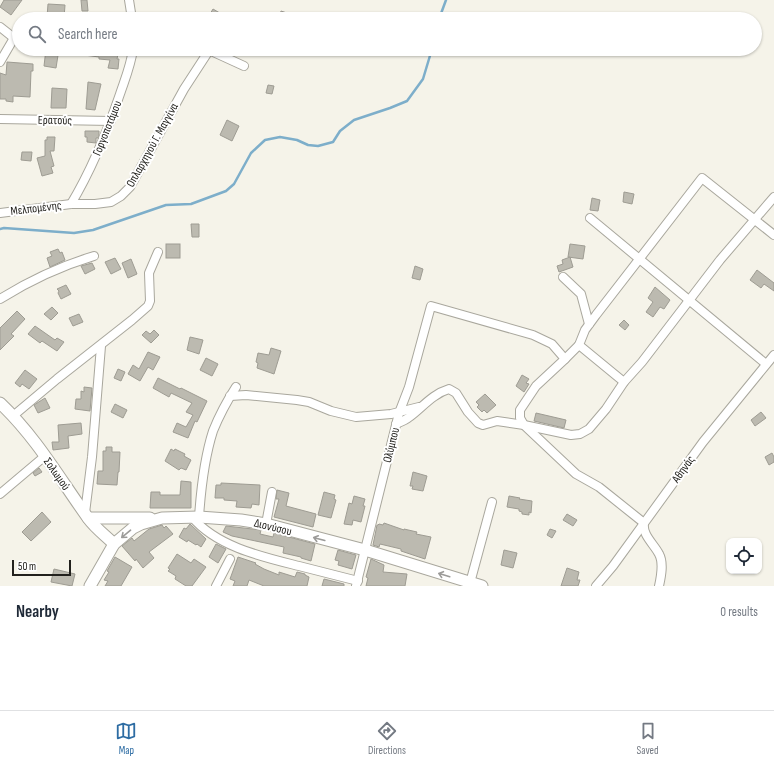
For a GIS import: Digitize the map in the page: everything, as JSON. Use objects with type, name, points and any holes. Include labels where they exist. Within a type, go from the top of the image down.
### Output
[{"type":"street","points":[[129,0],[131,12]]},
{"type":"street","points":[[0,27],[12,35]]},
{"type":"street","points":[[0,62],[12,45]]},
{"type":"street","name":"Γοργοποτάμου","points":[[71,204],[84,181],[111,121],[132,56]]},
{"type":"street","name":"Οπλαρχηγού Γ. Μαγγίνα","points":[[71,204],[111,202],[121,196],[130,187],[184,89],[205,56]]},
{"type":"street","points":[[222,56],[244,66]]},
{"type":"street","name":"Ερατούς","points":[[0,119],[111,121]]},
{"type":"street","points":[[659,586],[661,559],[646,534],[644,523],[599,487],[576,474],[524,425],[520,418],[520,410],[536,386],[579,345],[589,324],[702,178],[774,235]]},
{"type":"street","points":[[396,424],[407,419],[422,406],[449,389],[456,393],[468,412],[478,423],[483,425],[488,425],[497,421],[571,435],[580,434],[589,428],[606,409],[624,382],[642,362],[720,260],[774,197]]},
{"type":"street","name":"Μελπομένης","points":[[0,213],[71,204]]},
{"type":"street","points":[[590,218],[766,364]]},
{"type":"street","points":[[13,416],[57,379],[101,346],[148,306],[150,301],[149,273],[158,252]]},
{"type":"street","points":[[0,298],[33,280],[77,261],[94,256]]},
{"type":"street","points":[[564,277],[581,294],[589,324]]},
{"type":"street","name":"Ολύμπου","points":[[357,583],[396,424],[409,387],[431,306],[533,335],[552,344],[565,359]]},
{"type":"street","points":[[579,345],[624,382]]},
{"type":"street","points":[[101,346],[87,516],[162,518]]},
{"type":"street","name":"Αθηνάς","points":[[596,586],[613,566],[703,442],[774,355]]},
{"type":"street","points":[[236,387],[219,418],[210,443],[195,517],[206,531],[236,548],[357,583]]},
{"type":"street","points":[[230,396],[246,395],[297,400],[309,402],[331,412],[356,417],[380,416],[399,413],[422,406]]},
{"type":"street","name":"Σολωμού","points":[[0,404],[13,416],[45,456],[87,516],[114,544]]},
{"type":"street","points":[[0,494],[45,456]]},
{"type":"street","points":[[266,524],[272,492]]},
{"type":"street","points":[[470,583],[492,502]]},
{"type":"street","name":"Διονύσου","points":[[90,586],[114,544],[133,528],[162,518],[195,517],[240,520],[266,524],[365,550],[482,586]]},
{"type":"street","points":[[216,586],[230,559]]},
{"type":"building","points":[[4,0],[22,0],[11,15],[0,7]]},
{"type":"building","points":[[81,0],[87,0],[88,11],[82,11]]},
{"type":"building","points":[[48,4],[65,5],[64,12],[47,12]]},
{"type":"building","points":[[213,9],[218,12],[211,12]]},
{"type":"building","points":[[45,56],[58,56],[56,68],[44,66]]},
{"type":"building","points":[[92,56],[118,56],[117,59],[119,59],[118,69],[108,68],[110,60],[99,59],[99,57]]},
{"type":"building","points":[[7,62],[33,64],[33,71],[31,71],[30,97],[13,96],[13,102],[6,101],[6,99],[0,99],[0,73],[6,75]]},
{"type":"building","points":[[88,82],[101,84],[95,110],[86,109]]},
{"type":"building","points":[[268,85],[274,86],[272,94],[266,93]]},
{"type":"building","points":[[52,88],[67,89],[66,108],[51,108]]},
{"type":"building","points":[[227,120],[239,126],[232,141],[220,135]]},
{"type":"building","points":[[85,131],[99,131],[99,136],[96,138],[96,143],[87,142]]},
{"type":"building","points":[[47,137],[55,137],[54,151],[50,151],[54,166],[51,167],[53,173],[42,176],[37,158],[45,156],[45,140],[47,140]]},
{"type":"building","points":[[22,152],[32,152],[31,161],[21,160]]},
{"type":"building","points":[[624,192],[634,194],[632,204],[623,202]]},
{"type":"building","points":[[592,198],[600,200],[598,211],[590,210]]},
{"type":"building","points":[[191,224],[199,224],[199,237],[192,237]]},
{"type":"building","points":[[166,244],[180,244],[180,258],[166,258]]},
{"type":"building","points":[[570,244],[585,246],[583,259],[568,257]]},
{"type":"building","points":[[58,249],[60,253],[62,252],[65,260],[50,267],[47,258],[52,256],[50,252]]},
{"type":"building","points":[[570,257],[573,267],[559,272],[557,266],[563,264],[562,260]]},
{"type":"building","points":[[115,258],[121,269],[111,274],[105,262]]},
{"type":"building","points":[[131,259],[137,274],[128,278],[122,263]]},
{"type":"building","points":[[92,263],[95,269],[85,274],[81,266]]},
{"type":"building","points":[[415,266],[423,269],[420,280],[412,278]]},
{"type":"building","points":[[757,270],[774,283],[774,291],[764,284],[761,288],[750,280]]},
{"type":"building","points":[[66,285],[71,294],[61,299],[57,289]]},
{"type":"building","points":[[655,287],[670,300],[664,309],[660,307],[653,317],[646,312],[653,302],[648,298]]},
{"type":"building","points":[[52,307],[58,313],[51,320],[44,314]]},
{"type":"building","points":[[17,311],[25,319],[11,334],[14,336],[0,350],[0,328]]},
{"type":"building","points":[[79,314],[83,322],[73,326],[69,318]]},
{"type":"building","points":[[624,320],[629,325],[625,330],[619,325]]},
{"type":"building","points":[[35,326],[55,340],[57,338],[64,342],[57,351],[42,341],[40,343],[28,334]]},
{"type":"building","points":[[154,330],[159,335],[151,343],[142,335],[146,331],[150,334]]},
{"type":"building","points":[[190,337],[203,340],[199,354],[187,350]]},
{"type":"building","points":[[271,348],[281,351],[274,374],[257,368],[258,363],[256,362],[258,353],[269,355]]},
{"type":"building","points":[[148,352],[160,357],[153,370],[148,367],[140,381],[128,374],[133,365],[139,369]]},
{"type":"building","points":[[206,358],[218,364],[212,376],[200,370]]},
{"type":"building","points":[[118,369],[125,372],[121,381],[114,378]]},
{"type":"building","points":[[25,370],[37,379],[29,389],[22,384],[20,387],[15,383]]},
{"type":"building","points":[[522,375],[529,379],[526,383],[529,384],[524,392],[516,386]]},
{"type":"building","points":[[158,378],[207,401],[197,422],[195,421],[188,438],[173,432],[177,423],[186,427],[193,415],[186,412],[192,403],[171,393],[169,397],[153,388]]},
{"type":"building","points":[[84,387],[92,388],[90,411],[75,409],[76,399],[81,399],[81,391],[84,392]]},
{"type":"building","points":[[485,394],[496,405],[487,413],[484,410],[482,412],[477,407],[479,405],[476,402]]},
{"type":"building","points":[[45,398],[50,408],[38,413],[34,405]]},
{"type":"building","points":[[115,404],[127,410],[123,418],[111,412]]},
{"type":"building","points":[[761,412],[766,418],[755,426],[751,420]]},
{"type":"building","points":[[536,413],[566,420],[564,428],[534,421]]},
{"type":"building","points":[[81,423],[82,434],[68,436],[69,448],[53,450],[52,442],[59,442],[58,425]]},
{"type":"building","points":[[106,447],[112,447],[112,452],[120,452],[117,485],[97,484],[98,471],[103,471],[103,451],[106,451]]},
{"type":"building","points":[[171,449],[174,451],[175,449],[185,454],[184,456],[191,460],[186,470],[181,468],[179,470],[165,461]]},
{"type":"building","points":[[772,453],[774,462],[769,465],[765,457]]},
{"type":"building","points":[[39,468],[42,472],[35,476],[33,473]]},
{"type":"building","points":[[413,472],[427,476],[423,491],[412,489],[413,486],[410,486]]},
{"type":"building","points":[[181,481],[191,482],[191,508],[150,508],[151,492],[160,492],[160,495],[180,495]]},
{"type":"building","points":[[221,483],[260,485],[259,505],[252,504],[251,508],[236,507],[237,501],[224,500],[224,498],[215,498],[216,485],[221,485]]},
{"type":"building","points":[[277,490],[289,493],[286,506],[316,514],[313,527],[274,517],[279,499],[276,499]]},
{"type":"building","points":[[324,492],[335,495],[334,499],[336,500],[331,518],[318,515]]},
{"type":"building","points":[[354,496],[365,499],[361,522],[353,520],[352,525],[344,524],[349,503],[352,504]]},
{"type":"building","points":[[509,496],[532,501],[531,513],[529,512],[529,515],[522,514],[519,509],[507,507]]},
{"type":"building","points":[[42,512],[51,522],[31,541],[22,532]]},
{"type":"building","points":[[567,514],[577,520],[573,526],[563,520]]},
{"type":"building","points":[[384,523],[404,530],[417,532],[416,534],[431,537],[425,559],[401,551],[401,549],[380,544],[379,547],[373,545],[377,525],[383,525]]},
{"type":"building","points":[[190,524],[206,539],[201,547],[188,540],[187,542],[179,537],[184,528],[186,529]]},
{"type":"building","points":[[162,525],[164,528],[166,526],[173,534],[149,552],[154,558],[143,568],[122,546],[132,538],[134,541],[149,529]]},
{"type":"building","points":[[226,526],[261,530],[260,534],[273,537],[274,533],[315,544],[311,561],[283,553],[284,547],[232,536],[223,532]]},
{"type":"building","points":[[550,529],[556,531],[552,538],[547,535]]},
{"type":"building","points":[[216,544],[226,549],[218,563],[209,557]]},
{"type":"building","points":[[338,550],[356,555],[352,569],[338,565],[339,561],[335,560]]},
{"type":"building","points":[[504,550],[517,553],[513,568],[501,565]]},
{"type":"building","points":[[177,554],[191,563],[194,559],[206,567],[192,586],[186,586],[175,579],[176,576],[168,571],[170,569],[168,568]]},
{"type":"building","points":[[115,557],[132,567],[121,586],[105,586],[108,581],[104,580],[109,572],[107,571]]},
{"type":"building","points":[[238,557],[256,563],[255,564],[264,569],[279,575],[279,572],[295,577],[297,572],[305,574],[309,577],[307,586],[264,586],[249,580],[247,586],[233,586],[235,581],[230,579]]},
{"type":"building","points":[[371,559],[384,565],[383,572],[407,574],[405,586],[366,586],[368,578],[366,577]]},
{"type":"building","points":[[567,568],[579,572],[577,580],[580,580],[578,586],[561,586]]},
{"type":"building","points":[[54,569],[75,574],[72,586],[51,582]]},
{"type":"building","points":[[324,579],[344,584],[344,586],[322,586]]},
{"type":"waterway","points":[[442,12],[446,0]]},
{"type":"waterway","points":[[0,229],[4,228],[74,233],[93,230],[166,205],[191,204],[226,191],[234,184],[251,153],[265,140],[280,137],[297,140],[308,145],[318,146],[333,142],[340,131],[354,120],[407,101],[423,79],[430,56]]}]
